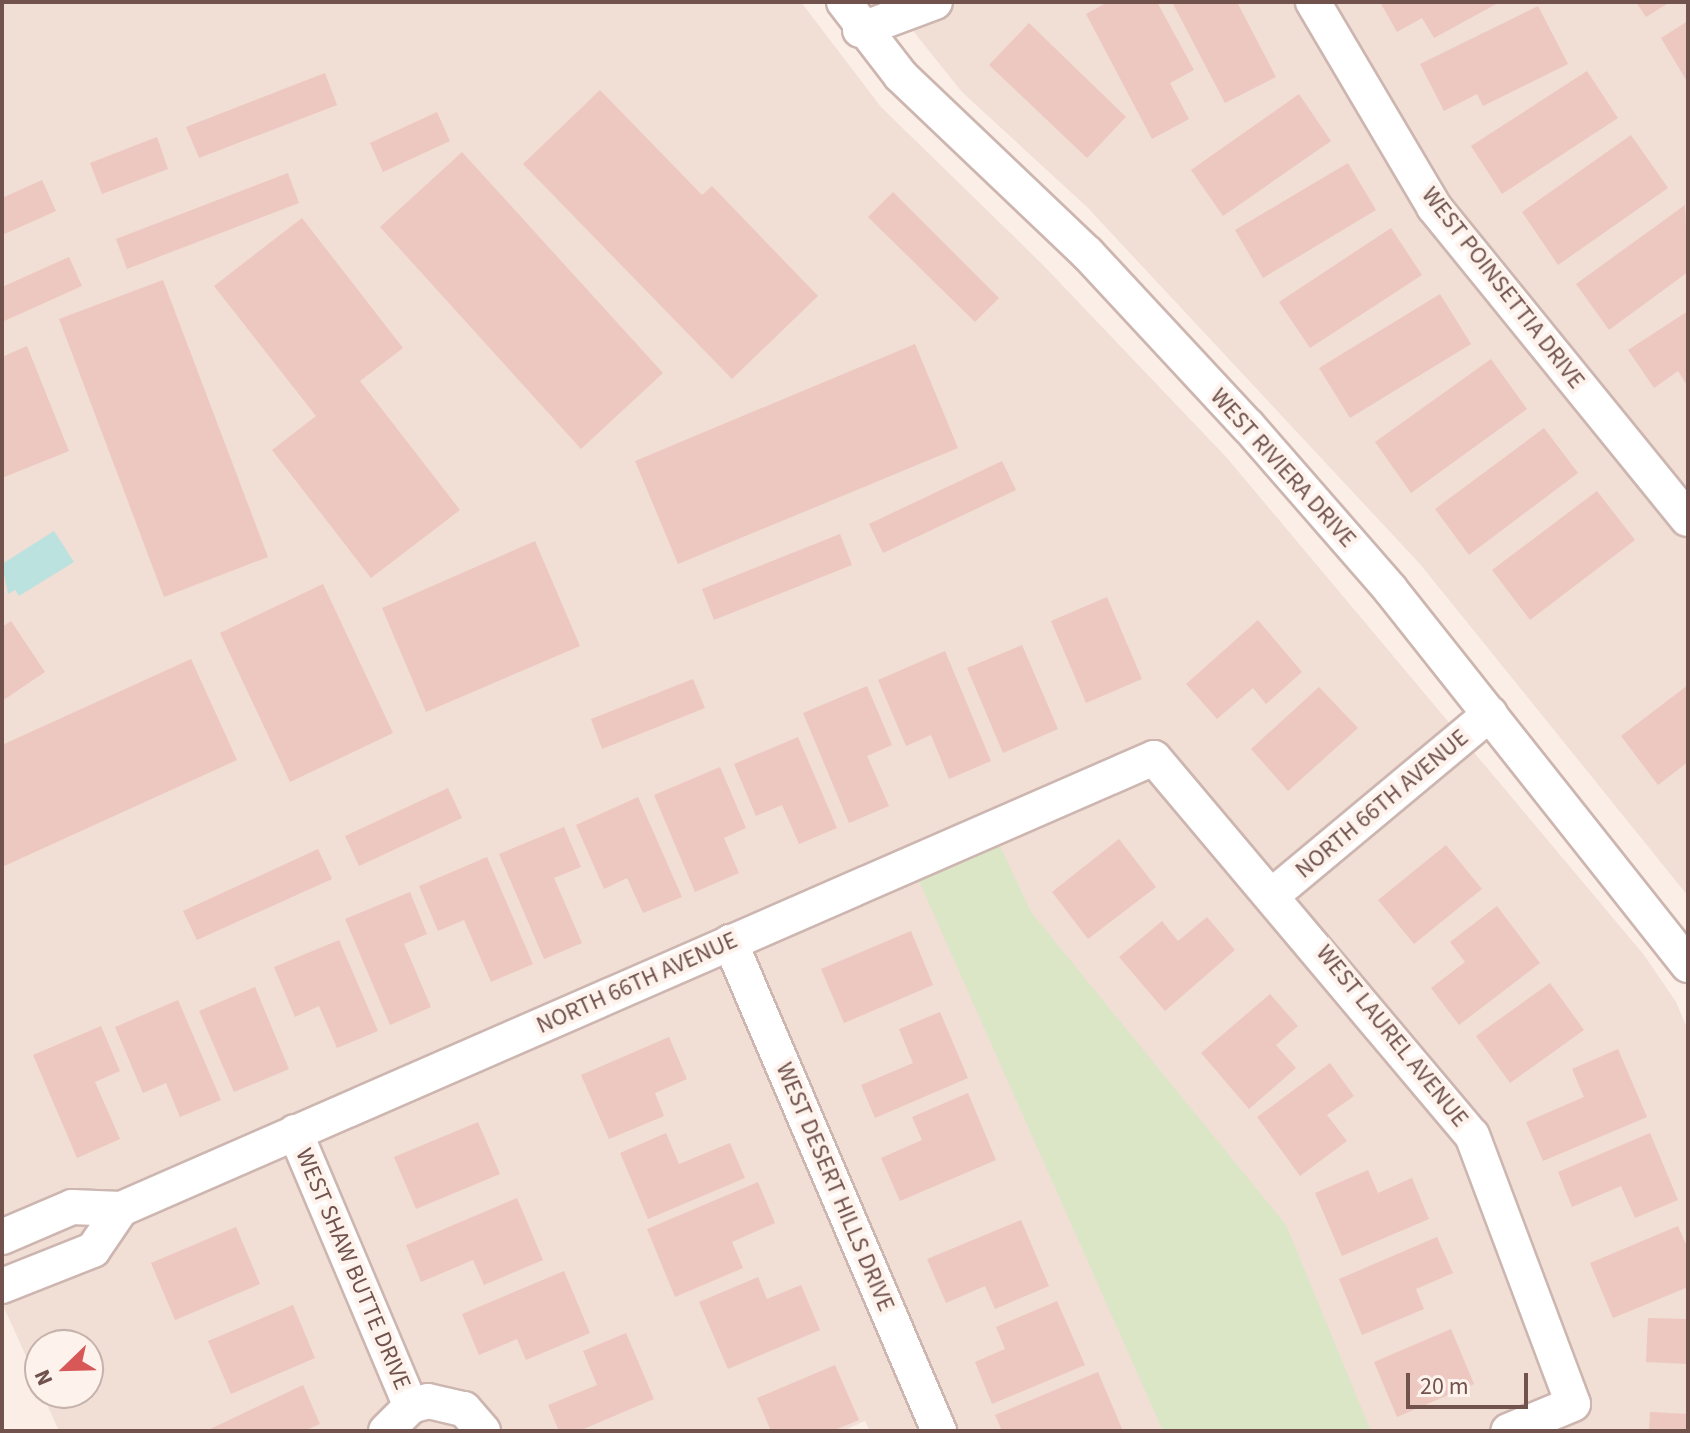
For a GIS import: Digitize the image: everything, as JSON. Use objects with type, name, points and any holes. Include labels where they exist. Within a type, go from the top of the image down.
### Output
[{"type":"street","points":[[852,16],[935,2]]},
{"type":"street","name":"WEST POINSETTIA DRIVE","points":[[1313,2],[1434,207],[1688,519]]},
{"type":"street","name":"WEST RIVIERA DRIVE","points":[[852,16],[1087,253],[1238,414],[1490,714],[1688,965]]},
{"type":"street","name":"NORTH 66TH AVENUE","points":[[1275,893],[1490,714]]},
{"type":"street","name":"NORTH 66TH AVENUE","points":[[2,1237],[72,1207],[121,1209],[1154,758]]},
{"type":"street","name":"WEST LAUREL AVENUE","points":[[1154,758],[1275,893],[1472,1135],[1573,1404],[1508,1431]]},
{"type":"street","name":"WEST DESERT HILLS DRIVE","points":[[730,942],[939,1431]]},
{"type":"street","name":"WEST SHAW BUTTE DRIVE","points":[[295,1132],[411,1406]]},
{"type":"street","points":[[2,1286],[93,1250],[121,1209]]},
{"type":"street","name":"WEST SHAW BUTTE DRIVE","points":[[386,1431],[411,1406],[447,1403],[464,1409],[483,1431]]},
{"type":"shaded area","points":[[2,2],[801,2],[881,107],[1043,265],[1227,458],[1644,955],[1676,1002],[1688,1030],[1688,1431],[870,1431],[865,1421],[842,1431],[59,1431],[49,1409],[104,1409],[104,1329],[24,1329],[24,1352],[2,1303]]},
{"type":"shaded area","points":[[890,2],[1688,2],[1688,896],[1420,564],[1087,207],[962,92]]},
{"type":"green space","points":[[992,829],[1031,912],[1286,1225],[1371,1431],[1163,1431],[911,863]]},
{"type":"water","points":[[54,531],[74,562],[19,596],[15,590],[8,594],[2,564]]},
{"type":"building","points":[[1108,2],[1157,2],[1194,70],[1170,83],[1189,119],[1152,139],[1086,14]]},
{"type":"building","points":[[1172,2],[1237,2],[1276,77],[1225,103]]},
{"type":"building","points":[[1380,2],[1500,2],[1434,38],[1422,18],[1397,32]]},
{"type":"building","points":[[1636,2],[1670,2],[1646,17]]},
{"type":"building","points":[[1538,6],[1568,64],[1483,106],[1477,94],[1444,111],[1420,64]]},
{"type":"building","points":[[1688,21],[1688,83],[1661,38]]},
{"type":"building","points":[[1029,23],[1126,117],[1087,158],[989,65]]},
{"type":"building","points":[[1587,71],[1618,118],[1502,194],[1471,146]]},
{"type":"building","points":[[325,73],[337,105],[199,158],[186,127]]},
{"type":"building","points":[[600,90],[702,195],[712,186],[818,296],[732,379],[523,164]]},
{"type":"building","points":[[1299,94],[1331,141],[1223,216],[1191,170]]},
{"type":"building","points":[[437,112],[450,141],[383,172],[370,143]]},
{"type":"building","points":[[1631,135],[1668,188],[1558,265],[1522,212]]},
{"type":"building","points":[[157,137],[168,169],[102,194],[90,163]]},
{"type":"building","points":[[462,152],[663,373],[581,449],[380,227]]},
{"type":"building","points":[[1348,163],[1376,210],[1263,278],[1235,230]]},
{"type":"building","points":[[288,173],[299,203],[127,269],[116,239]]},
{"type":"building","points":[[42,180],[56,211],[2,235],[2,198]]},
{"type":"building","points":[[893,192],[999,298],[975,322],[868,217]]},
{"type":"building","points":[[1685,205],[1688,272],[1609,330],[1576,284]]},
{"type":"building","points":[[302,218],[403,348],[360,381],[460,510],[371,578],[272,450],[316,416],[214,286]]},
{"type":"building","points":[[1391,228],[1422,275],[1310,348],[1279,302]]},
{"type":"building","points":[[69,257],[82,286],[2,322],[2,287]]},
{"type":"building","points":[[163,280],[268,557],[164,597],[59,319]]},
{"type":"building","points":[[1440,294],[1471,344],[1350,418],[1319,368]]},
{"type":"building","points":[[1688,311],[1688,387],[1678,371],[1654,388],[1628,350]]},
{"type":"building","points":[[915,344],[958,448],[678,564],[635,461]]},
{"type":"building","points":[[27,346],[69,451],[2,478],[2,357]]},
{"type":"building","points":[[1491,359],[1527,409],[1411,493],[1375,442]]},
{"type":"building","points":[[1544,428],[1578,473],[1469,555],[1435,509]]},
{"type":"building","points":[[1002,461],[1016,490],[883,553],[869,524]]},
{"type":"building","points":[[1597,491],[1635,540],[1530,620],[1492,570]]},
{"type":"building","points":[[840,534],[852,565],[714,620],[702,589]]},
{"type":"building","points":[[535,541],[580,646],[426,712],[382,608]]},
{"type":"building","points":[[323,584],[393,733],[290,782],[220,633]]},
{"type":"building","points":[[1107,597],[1142,679],[1086,703],[1051,621]]},
{"type":"building","points":[[1258,620],[1302,672],[1266,704],[1253,688],[1217,719],[1186,684]]},
{"type":"building","points":[[11,621],[45,672],[2,701],[2,627]]},
{"type":"building","points":[[1022,645],[1058,729],[1003,753],[967,668]]},
{"type":"building","points":[[945,651],[991,761],[949,779],[931,735],[906,746],[878,680]]},
{"type":"building","points":[[191,659],[237,760],[2,867],[2,745]]},
{"type":"building","points":[[693,679],[705,708],[602,749],[591,719]]},
{"type":"building","points":[[1688,685],[1688,762],[1658,785],[1621,736]]},
{"type":"building","points":[[867,686],[892,745],[867,756],[889,806],[849,823],[803,713]]},
{"type":"building","points":[[1319,687],[1358,728],[1288,791],[1251,749]]},
{"type":"building","points":[[798,737],[837,828],[799,844],[782,805],[756,816],[734,764]]},
{"type":"building","points":[[720,767],[746,828],[724,838],[739,873],[695,892],[654,795]]},
{"type":"building","points":[[448,788],[462,818],[359,866],[345,836]]},
{"type":"building","points":[[638,797],[682,897],[643,913],[627,878],[604,889],[576,825]]},
{"type":"building","points":[[564,827],[581,867],[554,878],[582,943],[544,959],[499,854]]},
{"type":"building","points":[[1119,839],[1156,887],[1088,939],[1052,892]]},
{"type":"building","points":[[1446,845],[1482,889],[1414,944],[1378,900]]},
{"type":"building","points":[[318,849],[332,879],[197,940],[183,911]]},
{"type":"building","points":[[487,857],[533,964],[491,982],[464,920],[438,931],[419,886]]},
{"type":"building","points":[[410,892],[427,934],[404,944],[431,1007],[390,1025],[345,919]]},
{"type":"building","points":[[1497,906],[1540,963],[1459,1025],[1431,988],[1465,962],[1450,942]]},
{"type":"building","points":[[1207,917],[1235,950],[1165,1011],[1119,957],[1162,921],[1178,941]]},
{"type":"building","points":[[911,931],[933,985],[844,1023],[821,969]]},
{"type":"building","points":[[339,940],[378,1031],[337,1048],[319,1006],[295,1017],[274,967]]},
{"type":"building","points":[[1550,983],[1584,1030],[1510,1083],[1476,1036]]},
{"type":"building","points":[[255,987],[289,1069],[234,1092],[199,1011]]},
{"type":"building","points":[[1270,994],[1298,1026],[1276,1045],[1296,1068],[1249,1109],[1201,1053]]},
{"type":"building","points":[[178,1000],[221,1100],[180,1117],[166,1083],[143,1093],[115,1027]]},
{"type":"building","points":[[940,1012],[968,1078],[875,1118],[861,1085],[913,1063],[899,1029]]},
{"type":"building","points":[[101,1026],[120,1071],[95,1082],[120,1139],[77,1158],[33,1055]]},
{"type":"building","points":[[669,1037],[687,1079],[655,1093],[664,1116],[609,1139],[581,1075]]},
{"type":"building","points":[[1618,1049],[1647,1117],[1543,1161],[1526,1122],[1584,1097],[1572,1069]]},
{"type":"building","points":[[1330,1063],[1354,1096],[1327,1115],[1347,1141],[1300,1176],[1257,1117]]},
{"type":"building","points":[[968,1093],[996,1160],[900,1201],[881,1158],[922,1140],[912,1117]]},
{"type":"building","points":[[478,1122],[500,1174],[416,1209],[394,1157]]},
{"type":"building","points":[[666,1133],[679,1164],[730,1143],[745,1178],[648,1219],[620,1153]]},
{"type":"building","points":[[1650,1133],[1678,1200],[1635,1218],[1621,1186],[1572,1207],[1558,1172]]},
{"type":"building","points":[[1368,1170],[1378,1193],[1412,1178],[1429,1219],[1342,1256],[1315,1193]]},
{"type":"building","points":[[758,1182],[775,1223],[732,1242],[743,1268],[675,1297],[647,1229]]},
{"type":"building","points":[[517,1198],[543,1260],[484,1285],[473,1260],[421,1282],[406,1245]]},
{"type":"building","points":[[1021,1220],[1049,1286],[995,1309],[985,1286],[946,1303],[927,1259]]},
{"type":"building","points":[[1678,1226],[1688,1249],[1688,1287],[1613,1318],[1590,1263]]},
{"type":"building","points":[[236,1227],[260,1284],[175,1320],[151,1263]]},
{"type":"building","points":[[1437,1237],[1453,1273],[1416,1289],[1424,1309],[1362,1335],[1339,1279]]},
{"type":"building","points":[[564,1271],[590,1333],[526,1360],[517,1339],[479,1355],[462,1314]]},
{"type":"building","points":[[758,1277],[767,1299],[801,1285],[820,1330],[728,1369],[699,1302]]},
{"type":"building","points":[[1057,1301],[1085,1365],[992,1404],[975,1362],[1005,1349],[996,1327]]},
{"type":"building","points":[[293,1305],[315,1358],[231,1394],[208,1341]]},
{"type":"building","points":[[1648,1318],[1688,1319],[1688,1364],[1646,1362]]},
{"type":"building","points":[[1451,1329],[1474,1384],[1397,1417],[1374,1362]]},
{"type":"building","points":[[626,1333],[654,1399],[579,1431],[559,1431],[548,1405],[597,1385],[583,1351]]},
{"type":"building","points":[[835,1365],[859,1420],[832,1431],[771,1431],[757,1398]]},
{"type":"building","points":[[1098,1372],[1123,1431],[1002,1431],[995,1415]]},
{"type":"building","points":[[303,1385],[320,1424],[304,1431],[206,1431]]},
{"type":"building","points":[[1650,1412],[1688,1414],[1688,1431],[1649,1431]]}]
